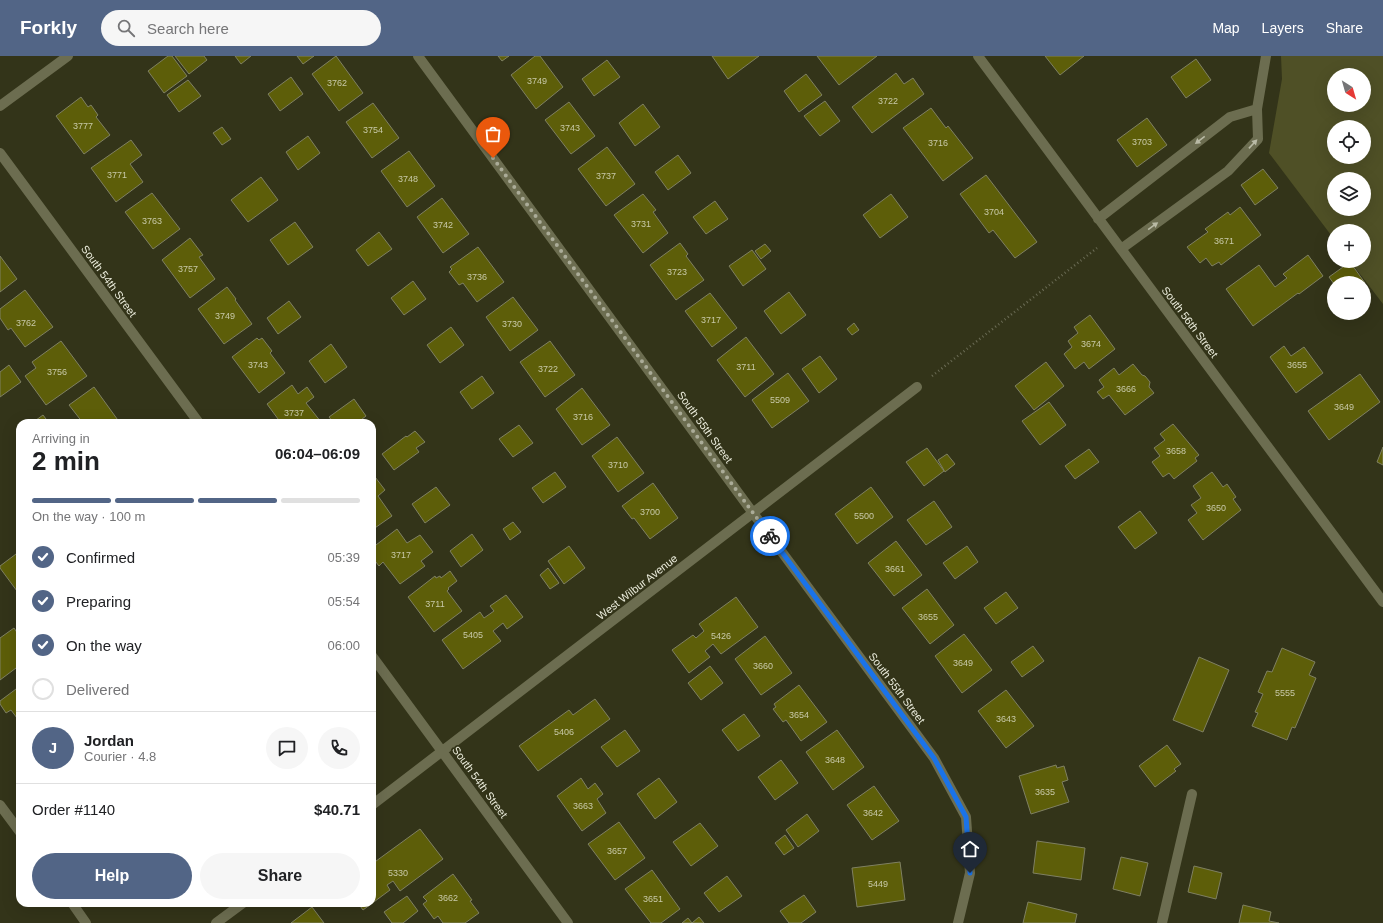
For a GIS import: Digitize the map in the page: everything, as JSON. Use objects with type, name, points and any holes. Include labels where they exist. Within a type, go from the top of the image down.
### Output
[{"type":"street","points":[[0,106],[68,56]]},
{"type":"street","name":"South 55th Street","points":[[418,56],[752,513],[934,758],[966,817],[970,873],[958,923]]},
{"type":"street","name":"South 56th Street","points":[[978,56],[1383,602]]},
{"type":"street","points":[[1121,249],[1228,171],[1258,139],[1257,109],[1266,56]]},
{"type":"street","points":[[1098,219],[1230,117],[1257,109]]},
{"type":"street","name":"South 54th Street","points":[[0,153],[197,419]]},
{"type":"street","name":"West Wilbur Avenue","points":[[376,803],[917,387]]},
{"type":"street","name":"South 54th Street","points":[[376,661],[568,923]]},
{"type":"street","points":[[1162,923],[1192,794]]},
{"type":"street","points":[[0,804],[16,826]]},
{"type":"street","points":[[75,907],[86,923]]},
{"type":"street","points":[[216,923],[238,907]]},
{"type":"path","points":[[917,387],[1112,237]]},
{"type":"shaded area","points":[[1281,56],[1383,56],[1383,304],[1371,288],[1371,276],[1362,276],[1355,268],[1371,268],[1371,224],[1327,224],[1327,230],[1269,153],[1282,79]]},
{"type":"building","points":[[168,56],[172,56],[187,76],[164,93],[148,71]]},
{"type":"building","points":[[175,56],[204,56],[207,60],[189,74]]},
{"type":"building","points":[[235,56],[251,56],[241,64]]},
{"type":"building","points":[[297,56],[314,56],[303,64]]},
{"type":"building","points":[[336,56],[363,93],[339,111],[312,74]]},
{"type":"building","points":[[498,56],[509,56],[502,61]]},
{"type":"building","points":[[535,56],[540,56],[563,87],[536,109],[511,75]]},
{"type":"building","points":[[712,56],[759,56],[728,79]]},
{"type":"building","points":[[817,56],[877,56],[839,85]]},
{"type":"building","points":[[1045,56],[1084,56],[1060,75]]},
{"type":"building","points":[[1196,59],[1211,80],[1186,98],[1171,77]]},
{"type":"building","points":[[607,60],[620,77],[594,96],[582,79]]},
{"type":"building","points":[[896,73],[904,84],[913,78],[924,94],[872,133],[852,107]]},
{"type":"building","points":[[806,74],[822,95],[799,112],[784,91]]},
{"type":"building","points":[[291,77],[303,94],[280,111],[268,94]]},
{"type":"building","points":[[188,80],[201,96],[179,112],[167,95]]},
{"type":"building","points":[[81,97],[88,107],[91,105],[98,115],[96,117],[110,135],[84,154],[56,116]]},
{"type":"building","points":[[825,101],[840,121],[820,136],[804,116]]},
{"type":"building","points":[[569,102],[595,136],[571,154],[545,120]]},
{"type":"building","points":[[373,103],[399,138],[372,158],[346,122]]},
{"type":"building","points":[[643,104],[660,127],[635,146],[619,123]]},
{"type":"building","points":[[931,108],[946,128],[948,126],[973,158],[943,181],[903,128]]},
{"type":"building","points":[[1147,118],[1167,145],[1137,167],[1117,140]]},
{"type":"building","points":[[222,127],[231,139],[222,145],[213,133]]},
{"type":"building","points":[[308,136],[320,153],[298,170],[286,152]]},
{"type":"building","points":[[131,140],[142,155],[130,164],[143,182],[116,202],[91,168]]},
{"type":"building","points":[[607,147],[635,184],[606,206],[578,169]]},
{"type":"building","points":[[409,151],[435,186],[407,207],[381,171]]},
{"type":"building","points":[[678,155],[691,173],[668,190],[655,172]]},
{"type":"building","points":[[1263,169],[1278,188],[1255,205],[1241,185]]},
{"type":"building","points":[[986,175],[1037,242],[1015,258],[993,230],[989,233],[960,194]]},
{"type":"building","points":[[261,177],[278,200],[248,222],[231,200]]},
{"type":"building","points":[[152,193],[180,229],[153,249],[125,212]]},
{"type":"building","points":[[643,194],[656,210],[653,212],[668,233],[643,253],[614,215]]},
{"type":"building","points":[[891,194],[908,217],[880,238],[863,215]]},
{"type":"building","points":[[442,198],[469,234],[443,253],[417,217]]},
{"type":"building","points":[[715,201],[728,219],[706,234],[693,217]]},
{"type":"building","points":[[1240,207],[1261,235],[1221,265],[1219,262],[1212,266],[1206,258],[1200,263],[1187,247],[1208,232],[1205,229],[1228,212],[1230,215]]},
{"type":"building","points":[[295,222],[313,247],[288,265],[270,240]]},
{"type":"building","points":[[379,232],[392,249],[368,266],[356,250]]},
{"type":"building","points":[[190,238],[203,255],[199,257],[215,279],[190,298],[162,260]]},
{"type":"building","points":[[680,243],[688,254],[686,256],[704,280],[676,300],[650,265]]},
{"type":"building","points":[[765,244],[771,251],[761,259],[755,251]]},
{"type":"building","points":[[478,247],[504,282],[477,302],[463,283],[459,285],[449,272],[452,269],[450,267]]},
{"type":"building","points":[[752,250],[766,269],[743,286],[729,266]]},
{"type":"building","points":[[1308,255],[1323,276],[1253,326],[1226,289],[1259,265],[1275,287],[1287,278],[1283,274]]},
{"type":"building","points":[[0,256],[17,279],[0,292]]},
{"type":"building","points":[[1342,268],[1354,268],[1360,276],[1330,276]]},
{"type":"building","points":[[413,281],[426,299],[404,315],[391,298]]},
{"type":"building","points":[[227,287],[252,324],[224,344],[198,309]]},
{"type":"building","points":[[25,290],[53,327],[25,347],[11,328],[8,330],[0,318],[0,309]]},
{"type":"building","points":[[789,292],[806,315],[781,334],[764,311]]},
{"type":"building","points":[[710,293],[737,328],[712,347],[685,311]]},
{"type":"building","points":[[513,297],[538,330],[510,351],[486,317]]},
{"type":"building","points":[[289,301],[301,317],[278,334],[267,318]]},
{"type":"building","points":[[1090,315],[1115,349],[1089,369],[1084,362],[1075,369],[1064,354],[1072,347],[1068,341],[1078,333],[1074,327]]},
{"type":"building","points":[[854,323],[859,330],[852,335],[847,329]]},
{"type":"building","points":[[451,327],[464,345],[440,363],[427,345]]},
{"type":"building","points":[[746,337],[774,374],[745,397],[717,360]]},
{"type":"building","points":[[257,338],[259,340],[262,338],[272,351],[270,353],[285,373],[259,393],[232,357]]},
{"type":"building","points":[[61,341],[87,376],[46,405],[25,376],[36,368],[32,362]]},
{"type":"building","points":[[550,341],[575,375],[545,397],[520,362]]},
{"type":"building","points":[[331,344],[347,367],[325,383],[309,361]]},
{"type":"building","points":[[1284,346],[1291,356],[1304,347],[1323,373],[1296,393],[1270,357]]},
{"type":"building","points":[[820,356],[837,379],[819,393],[802,369]]},
{"type":"building","points":[[1046,362],[1064,386],[1034,410],[1015,386]]},
{"type":"building","points":[[1133,364],[1150,382],[1149,387],[1154,393],[1125,415],[1109,395],[1103,399],[1097,392],[1104,387],[1099,380],[1114,368],[1119,375]]},
{"type":"building","points":[[9,365],[21,382],[0,397],[0,372]]},
{"type":"building","points":[[788,373],[809,401],[772,428],[752,400]]},
{"type":"building","points":[[1360,374],[1380,402],[1329,440],[1308,411]]},
{"type":"building","points":[[482,376],[494,393],[472,409],[460,392]]},
{"type":"building","points":[[292,385],[298,394],[307,387],[314,397],[306,403],[319,419],[278,419],[267,404]]},
{"type":"building","points":[[94,387],[117,419],[80,419],[69,405]]},
{"type":"building","points":[[582,388],[610,425],[582,445],[556,409]]},
{"type":"building","points":[[354,399],[366,416],[362,419],[331,419],[329,417]]},
{"type":"building","points":[[1049,402],[1066,425],[1040,445],[1022,421]]},
{"type":"building","points":[[43,415],[46,419],[38,419]]},
{"type":"building","points":[[1173,424],[1199,455],[1195,458],[1197,461],[1174,479],[1169,473],[1163,477],[1152,462],[1160,456],[1154,448],[1165,440],[1160,434]]},
{"type":"building","points":[[519,425],[533,443],[513,457],[499,439]]},
{"type":"building","points":[[415,431],[425,442],[416,448],[419,452],[394,470],[382,454]]},
{"type":"building","points":[[617,437],[644,473],[618,492],[592,456]]},
{"type":"building","points":[[1383,447],[1383,465],[1377,462]]},
{"type":"building","points":[[927,448],[944,471],[924,486],[906,462]]},
{"type":"building","points":[[1089,449],[1099,462],[1075,479],[1065,466]]},
{"type":"building","points":[[947,454],[955,464],[945,472],[938,460]]},
{"type":"building","points":[[555,472],[566,487],[543,503],[532,488]]},
{"type":"building","points":[[1212,472],[1223,487],[1227,484],[1236,497],[1233,499],[1241,510],[1203,540],[1188,520],[1197,513],[1191,505],[1201,498],[1193,486]]},
{"type":"building","points":[[376,478],[385,490],[378,496],[392,516],[376,527]]},
{"type":"building","points":[[653,483],[678,518],[650,539],[634,518],[632,519],[622,506]]},
{"type":"building","points":[[436,487],[450,505],[425,523],[412,504]]},
{"type":"building","points":[[871,487],[893,517],[857,544],[835,514]]},
{"type":"building","points":[[934,501],[952,527],[926,545],[907,520]]},
{"type":"building","points":[[1140,511],[1157,533],[1135,549],[1118,527]]},
{"type":"building","points":[[513,522],[521,532],[510,540],[503,529]]},
{"type":"building","points":[[397,529],[407,543],[420,535],[433,552],[421,561],[425,566],[400,584],[383,562],[379,566],[376,562],[376,545]]},
{"type":"building","points":[[472,534],[483,550],[461,567],[450,551]]},
{"type":"building","points":[[896,541],[922,575],[894,596],[868,563]]},
{"type":"building","points":[[569,546],[585,568],[564,584],[548,561]]},
{"type":"building","points":[[967,546],[978,562],[955,579],[943,563]]},
{"type":"building","points":[[16,554],[16,590],[0,568],[0,566]]},
{"type":"building","points":[[548,568],[559,583],[550,589],[540,575]]},
{"type":"building","points":[[450,571],[457,581],[448,588],[449,589],[447,591],[462,611],[434,632],[408,597],[435,576],[436,578],[440,576],[441,578]]},
{"type":"building","points":[[927,589],[954,625],[930,644],[902,608]]},
{"type":"building","points":[[1006,592],[1018,608],[996,624],[984,608]]},
{"type":"building","points":[[506,595],[523,617],[507,629],[503,623],[493,631],[501,641],[463,669],[442,640],[480,612],[484,618],[494,611],[490,606]]},
{"type":"building","points":[[736,597],[758,627],[721,654],[713,644],[705,651],[710,657],[689,673],[672,650],[693,635],[696,638],[704,631],[699,624]]},
{"type":"building","points":[[14,628],[16,631],[16,668],[0,680],[0,638]]},
{"type":"building","points":[[964,634],[992,670],[962,693],[935,656]]},
{"type":"building","points":[[765,636],[792,673],[761,695],[735,659]]},
{"type":"building","points":[[1033,646],[1044,661],[1022,677],[1011,662]]},
{"type":"building","points":[[1282,648],[1315,662],[1309,675],[1316,678],[1295,728],[1292,727],[1287,740],[1252,726],[1258,713],[1255,712],[1263,694],[1258,692],[1267,671],[1272,672]]},
{"type":"building","points":[[1199,657],[1229,670],[1203,732],[1173,720]]},
{"type":"building","points":[[710,666],[723,683],[701,700],[688,683]]},
{"type":"building","points":[[799,685],[827,722],[801,741],[786,720],[783,722],[773,709],[776,707],[774,704]]},
{"type":"building","points":[[16,689],[16,717],[11,710],[6,713],[0,704],[0,701]]},
{"type":"building","points":[[1006,690],[1034,726],[1006,748],[978,711]]},
{"type":"building","points":[[595,699],[610,719],[538,771],[519,746],[569,710],[573,715]]},
{"type":"building","points":[[744,714],[760,736],[738,751],[722,730]]},
{"type":"building","points":[[625,730],[640,751],[617,767],[601,747]]},
{"type":"building","points":[[837,730],[864,767],[833,790],[806,752]]},
{"type":"building","points":[[1167,745],[1181,764],[1174,769],[1176,771],[1155,787],[1139,766]]},
{"type":"building","points":[[781,760],[798,783],[775,800],[758,777]]},
{"type":"building","points":[[1056,765],[1057,768],[1064,766],[1068,780],[1062,782],[1069,802],[1031,814],[1019,776]]},
{"type":"building","points":[[581,778],[588,789],[595,783],[603,794],[597,799],[606,813],[582,831],[557,796]]},
{"type":"building","points":[[659,778],[677,802],[655,819],[637,794]]},
{"type":"building","points":[[874,786],[899,821],[872,840],[847,805]]},
{"type":"building","points":[[807,814],[819,831],[798,847],[786,830]]},
{"type":"building","points":[[619,822],[645,858],[615,880],[588,844]]},
{"type":"building","points":[[700,823],[718,846],[691,866],[673,842]]},
{"type":"building","points":[[420,829],[443,859],[400,891],[393,881],[387,885],[390,890],[376,900],[376,861]]},
{"type":"building","points":[[785,835],[794,848],[784,855],[775,843]]},
{"type":"building","points":[[1037,841],[1085,848],[1081,880],[1033,873]]},
{"type":"building","points":[[1121,857],[1148,863],[1140,896],[1113,889]]},
{"type":"building","points":[[900,862],[905,900],[857,907],[852,868]]},
{"type":"building","points":[[1194,866],[1222,873],[1216,899],[1188,892]]},
{"type":"building","points":[[652,870],[680,909],[661,923],[651,923],[625,889]]},
{"type":"building","points":[[453,874],[472,900],[470,901],[479,913],[465,923],[443,923],[438,916],[434,919],[423,904],[427,901],[423,897]]},
{"type":"building","points":[[727,876],[742,896],[719,912],[704,893]]},
{"type":"building","points":[[804,895],[816,912],[801,923],[789,923],[780,911]]},
{"type":"building","points":[[407,896],[418,911],[403,923],[392,923],[384,912]]},
{"type":"building","points":[[1028,902],[1077,914],[1075,923],[1023,923]]},
{"type":"building","points":[[1243,905],[1271,912],[1269,921],[1279,923],[1239,923]]},
{"type":"building","points":[[312,907],[324,923],[291,923]]},
{"type":"building","points":[[699,917],[704,923],[692,923]]},
{"type":"building","points":[[688,918],[692,923],[682,923]]},
{"type":"way so far","points":[[493,158],[770,536]]},
{"type":"route","points":[[770,536],[934,758],[966,817],[970,873]]}]
